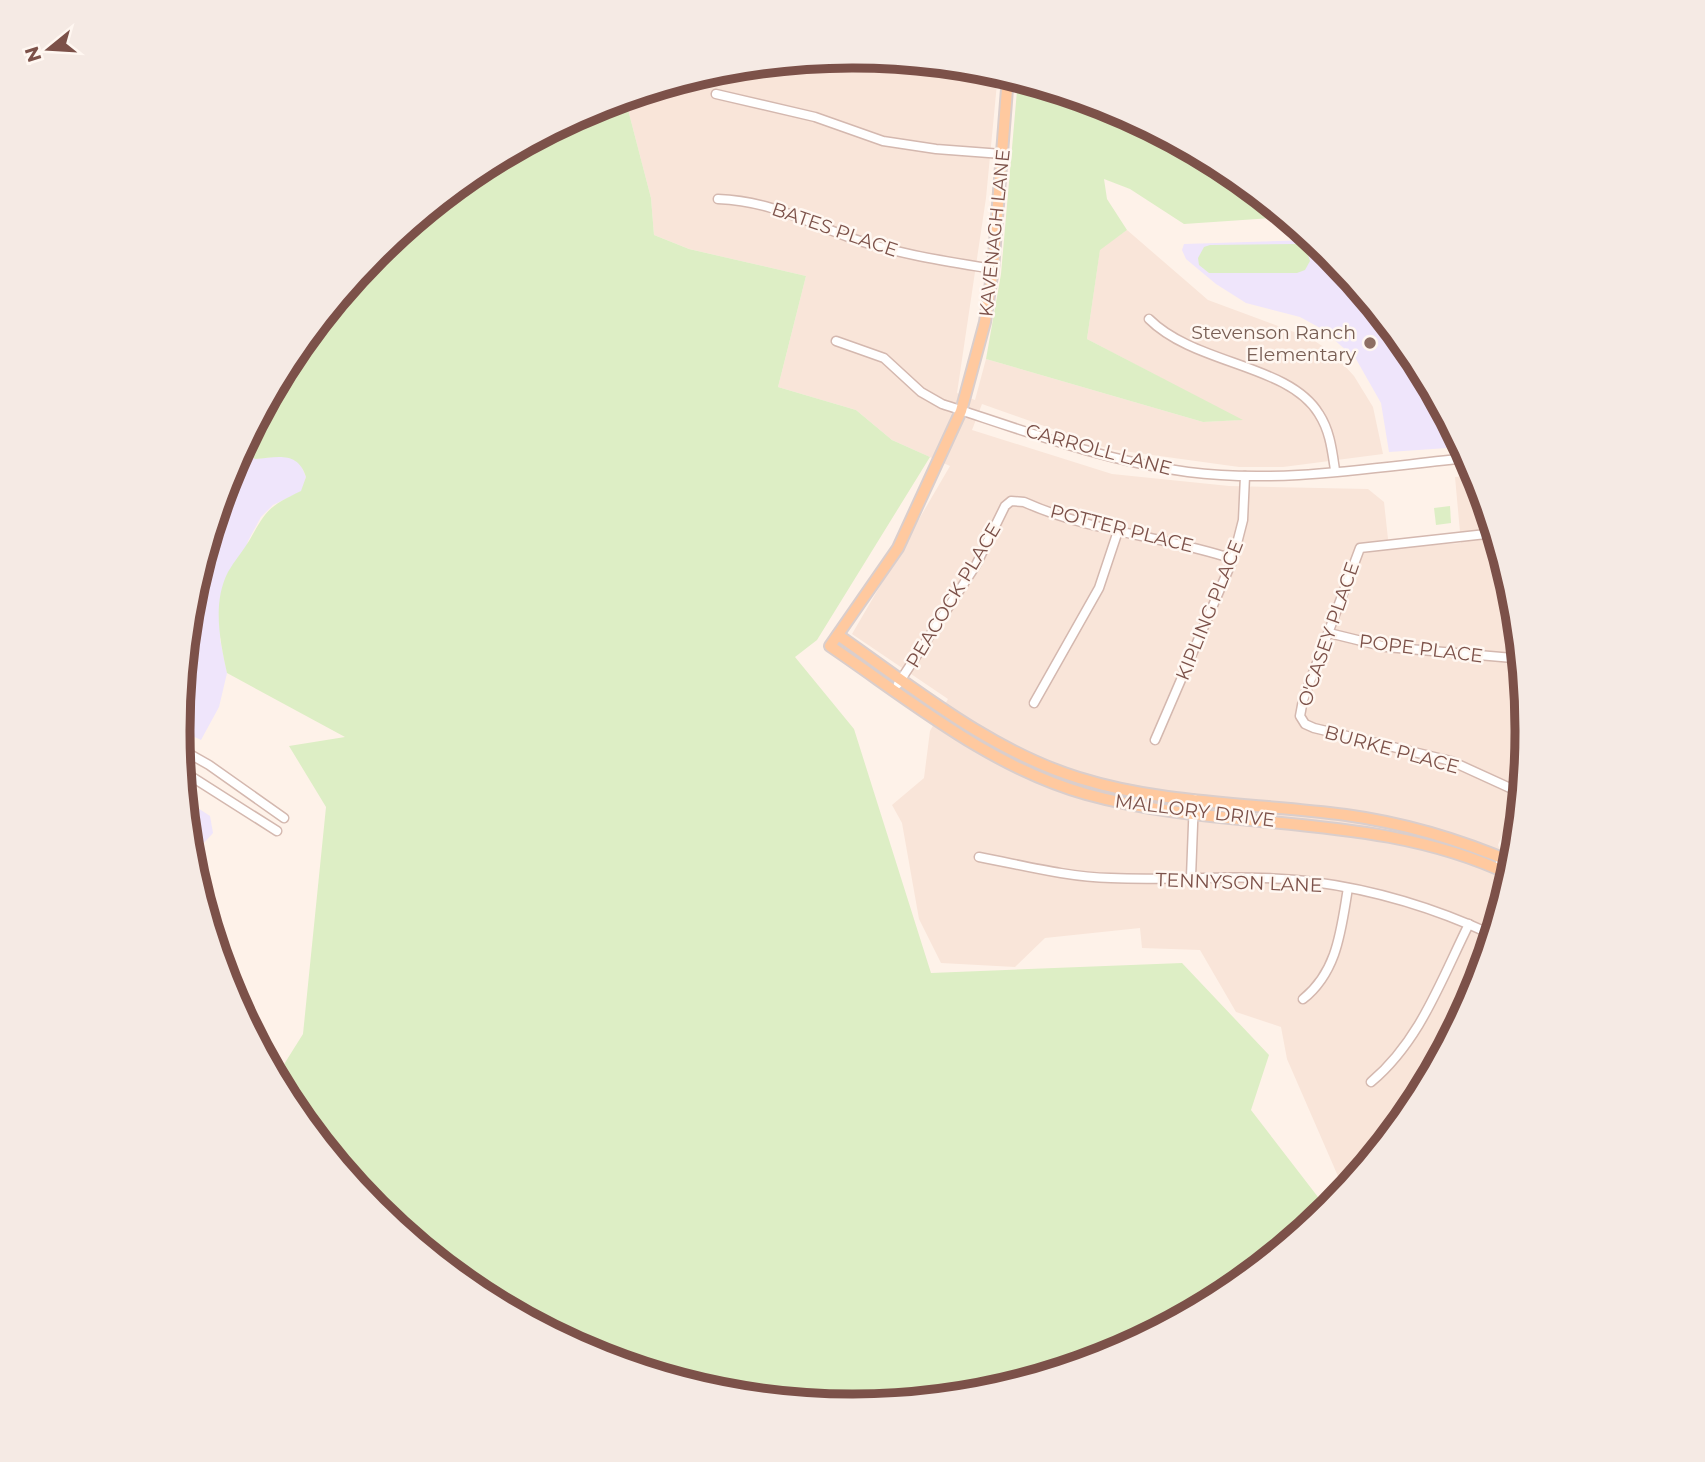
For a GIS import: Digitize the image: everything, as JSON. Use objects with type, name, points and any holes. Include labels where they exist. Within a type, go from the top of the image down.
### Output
[{"type":"main road","name":"KAVENAGH LANE","points":[[830,646],[898,548],[961,411],[985,322],[993,269],[1007,87]]},
{"type":"main road","points":[[838,635],[970,726],[1041,764],[1118,788],[1371,819],[1434,834],[1500,864]]},
{"type":"main road","name":"MALLORY DRIVE","points":[[830,646],[965,739],[1042,779],[1085,794],[1142,806],[1367,831],[1500,864]]},
{"type":"street","points":[[716,94],[815,117],[883,141],[936,149],[1002,153]]},
{"type":"street","name":"BATES PLACE","points":[[718,199],[773,206],[851,238],[899,252],[993,269]]},
{"type":"street","points":[[1149,319],[1161,332],[1182,344],[1278,381],[1309,400],[1328,432],[1335,470]]},
{"type":"street","name":"CARROLL LANE","points":[[836,341],[884,358],[930,399],[961,411],[1126,460],[1186,472],[1245,476],[1457,459]]},
{"type":"street","name":"KIPLING PLACE","points":[[1155,740],[1233,559],[1243,520],[1245,476]]},
{"type":"street","name":"POTTER PLACE","points":[[1011,500],[1118,531],[1192,545],[1233,559]]},
{"type":"street","name":"PEACOCK PLACE","points":[[894,690],[976,565],[999,522],[1004,506],[1011,500]]},
{"type":"street","points":[[1034,704],[1099,588],[1118,531]]},
{"type":"street","name":"O'CASEY PLACE","points":[[1301,721],[1303,700],[1360,548],[1485,534]]},
{"type":"street","name":"POPE PLACE","points":[[1329,633],[1386,647],[1511,658]]},
{"type":"street","name":"BURKE PLACE","points":[[1301,721],[1314,728],[1451,761],[1513,789]]},
{"type":"street","points":[[191,755],[284,818]]},
{"type":"street","points":[[191,776],[277,831]]},
{"type":"street","points":[[1191,877],[1194,799]]},
{"type":"street","points":[[1500,864],[1504,856]]},
{"type":"street","name":"TENNYSON LANE","points":[[979,857],[1071,875],[1111,878],[1280,879],[1348,888],[1407,903],[1484,931]]},
{"type":"street","points":[[1303,999],[1320,986],[1331,965],[1339,942],[1348,888]]},
{"type":"street","points":[[1371,1082],[1402,1052],[1420,1025],[1469,923]]},
{"type":"shaded area","points":[[809,70],[896,70],[939,74],[997,85],[986,198],[957,393],[975,400],[986,359],[1203,422],[1241,420],[1087,339],[1100,249],[1127,230],[1208,300],[1310,338],[1333,353],[1354,376],[1373,407],[1383,454],[1283,467],[1239,467],[1109,449],[982,404],[972,430],[1112,474],[1229,486],[1368,489],[1384,502],[1389,548],[1461,543],[1455,477],[1465,476],[1493,559],[1510,644],[1514,688],[1514,774],[1510,817],[1498,845],[1503,860],[1480,944],[1447,1024],[1404,1099],[1340,1180],[1287,1059],[1281,1027],[1236,1012],[1200,950],[1142,948],[1140,928],[1045,938],[1015,967],[941,963],[919,919],[902,823],[892,805],[924,778],[930,731],[948,699],[852,634],[950,466],[892,440],[856,410],[778,387],[806,276],[689,249],[654,235],[651,198],[627,108],[639,103],[723,81]]},
{"type":"shaded area","name":"Stevenson Ranch Elementary","points":[[1297,240],[1351,294],[1378,328],[1404,363],[1451,448],[1389,452],[1381,403],[1356,359],[1322,329],[1300,317],[1246,303],[1216,284],[1186,259],[1182,250],[1184,244]]},
{"type":"shaded area","points":[[250,455],[255,459],[288,455],[300,463],[306,477],[302,491],[273,505],[261,517],[248,541],[220,639],[227,673],[219,707],[201,740],[190,735],[191,688],[195,644],[212,559]]},
{"type":"shaded area","points":[[194,805],[210,816],[213,833],[200,847]]},
{"type":"green space","points":[[1017,89],[1066,103],[1106,119],[1184,157],[1221,180],[1271,218],[1184,224],[1130,189],[1104,179],[1107,199],[1127,230],[1100,250],[1087,339],[1243,420],[1203,422],[986,359],[1001,274]]},
{"type":"green space","points":[[627,108],[651,198],[654,235],[689,249],[806,276],[778,387],[856,410],[892,440],[930,457],[817,640],[795,657],[854,729],[931,973],[1182,963],[1269,1055],[1251,1110],[1321,1200],[1256,1257],[1221,1282],[1146,1325],[1066,1359],[982,1381],[939,1388],[852,1394],[766,1388],[723,1381],[639,1359],[599,1343],[521,1305],[484,1282],[449,1257],[384,1200],[327,1134],[282,1067],[303,1034],[326,807],[289,746],[345,737],[227,673],[219,622],[223,584],[230,568],[265,515],[281,501],[301,491],[306,477],[298,463],[292,459],[255,459],[250,455],[258,438],[301,363],[354,294],[384,262],[449,205],[484,180],[559,137]]},
{"type":"green space","points":[[1297,244],[1306,249],[1310,261],[1305,270],[1297,273],[1209,273],[1199,265],[1198,258],[1204,247]]},
{"type":"green space","points":[[1450,506],[1451,523],[1436,525],[1434,508]]},
{"type":"place","name":"Stevenson Ranch Elementary","points":[[1370,343]]}]
